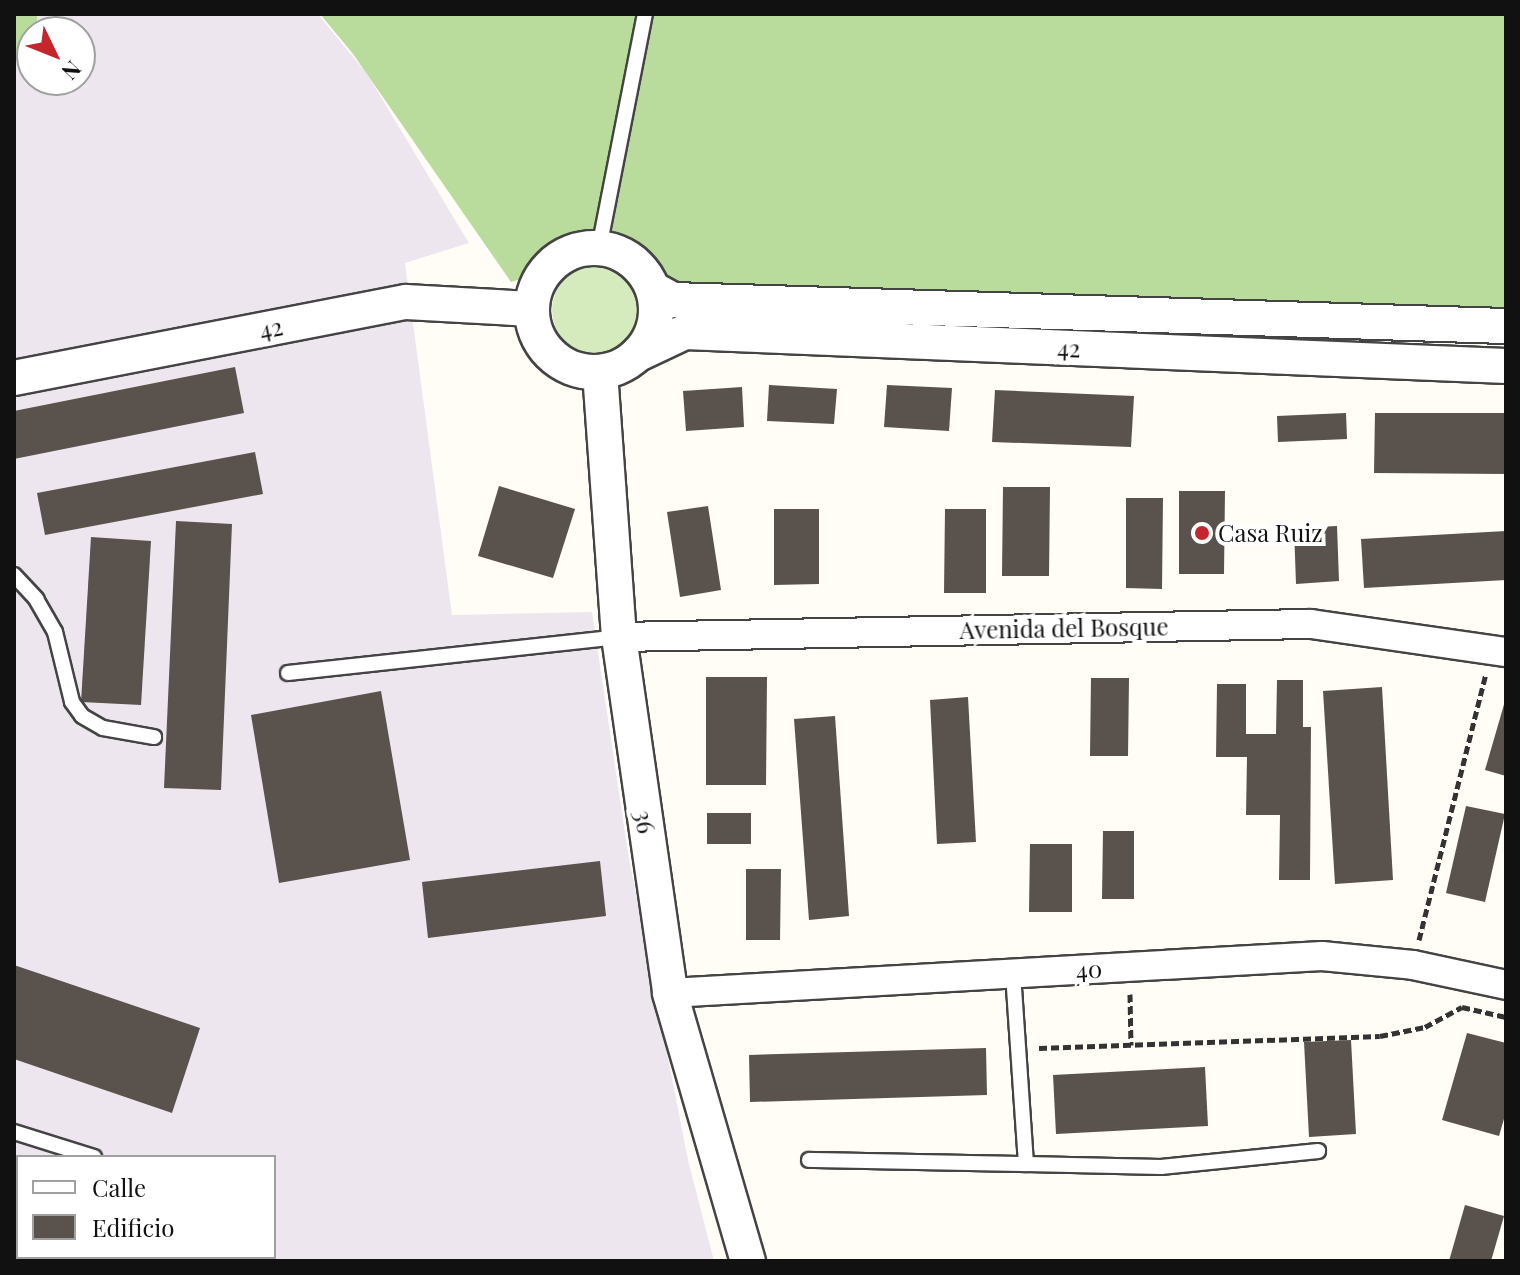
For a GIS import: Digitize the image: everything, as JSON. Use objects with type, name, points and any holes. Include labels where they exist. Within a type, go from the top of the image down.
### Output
[{"type":"street","points":[[600,372],[574,369],[551,356],[536,335],[531,309],[537,284],[552,264],[574,251],[599,248],[622,254],[641,269],[653,289],[655,324],[638,354]]},
{"type":"street","name":"42","points":[[653,289],[673,300],[1506,326]]},
{"type":"street","name":"42","points":[[14,378],[406,302],[531,309]]},
{"type":"street","name":"42","points":[[600,372],[621,366],[638,354],[685,332],[1506,366]]},
{"type":"street","name":"36","points":[[600,372],[619,637],[670,993],[748,1261]]},
{"type":"street","name":"Avenida del Bosque","points":[[619,637],[1311,624],[1499,651]]},
{"type":"street","name":"40","points":[[670,993],[1322,956],[1413,965],[1506,985]]},
{"type":"lane","points":[[599,248],[645,14]]},
{"type":"lane","points":[[14,575],[36,599],[55,632],[72,702],[82,716],[103,728],[154,737]]},
{"type":"lane","points":[[288,673],[619,637]]},
{"type":"lane","points":[[1013,973],[1026,1164]]},
{"type":"lane","points":[[14,1132],[88,1155]]},
{"type":"lane","points":[[809,1160],[1161,1167],[1318,1151]]},
{"type":"path","points":[[1413,965],[1499,651]]},
{"type":"path","points":[[1129,967],[1131,1045]]},
{"type":"path","points":[[1018,1049],[1380,1036],[1425,1027],[1462,1007],[1506,1017]]},
{"type":"shaded area","points":[[37,14],[318,14],[367,74],[469,243],[405,263],[452,615],[592,612],[628,853],[688,1160],[714,1261],[128,1259],[276,1259],[276,1155],[16,1155],[14,1220],[14,62],[16,96],[96,96],[96,16]]},
{"type":"green space","points":[[14,14],[37,14],[16,16],[14,62]]},
{"type":"green space","points":[[320,14],[1506,14],[1506,318],[654,285],[644,269],[624,251],[601,245],[579,246],[561,254],[542,273],[511,282],[353,54]]},
{"type":"green space","points":[[596,266],[621,273],[633,285],[640,310],[633,335],[621,347],[596,354],[571,347],[559,335],[552,310],[559,285],[571,273]]},
{"type":"building","points":[[235,367],[244,413],[14,459],[14,411]]},
{"type":"building","points":[[769,385],[837,389],[834,424],[767,421]]},
{"type":"building","points":[[887,385],[952,388],[949,431],[884,427]]},
{"type":"building","points":[[742,387],[744,427],[686,431],[683,391]]},
{"type":"building","points":[[995,390],[1134,396],[1131,447],[992,442]]},
{"type":"building","points":[[1346,413],[1347,439],[1278,442],[1277,416]]},
{"type":"building","points":[[1375,413],[1506,413],[1506,474],[1374,473]]},
{"type":"building","points":[[255,452],[263,494],[45,535],[37,493]]},
{"type":"building","points":[[499,486],[575,509],[553,578],[478,556]]},
{"type":"building","points":[[1003,487],[1050,487],[1049,576],[1002,576]]},
{"type":"building","name":"Casa Ruiz","points":[[1179,491],[1225,491],[1224,574],[1179,574]]},
{"type":"building","points":[[1126,498],[1163,498],[1162,589],[1126,588]]},
{"type":"building","points":[[708,506],[721,590],[680,597],[667,512]]},
{"type":"building","points":[[774,509],[819,509],[819,584],[774,585]]},
{"type":"building","points":[[945,509],[986,509],[986,593],[944,593]]},
{"type":"building","points":[[176,521],[232,524],[221,790],[164,788]]},
{"type":"building","points":[[1337,526],[1339,581],[1296,584],[1294,528]]},
{"type":"building","points":[[1506,531],[1506,580],[1364,588],[1361,539]]},
{"type":"building","points":[[91,537],[151,541],[141,705],[81,702]]},
{"type":"building","points":[[706,677],[767,677],[766,785],[706,785]]},
{"type":"building","points":[[1091,678],[1129,678],[1128,756],[1090,756]]},
{"type":"building","points":[[1277,680],[1303,680],[1303,727],[1311,727],[1310,880],[1279,880],[1280,815],[1246,815],[1247,757],[1216,757],[1217,684],[1246,684],[1246,734],[1276,734]]},
{"type":"building","points":[[1382,687],[1393,880],[1335,884],[1323,691]]},
{"type":"building","points":[[381,691],[410,860],[279,883],[251,715]]},
{"type":"building","points":[[968,697],[976,842],[937,844],[930,700]]},
{"type":"building","points":[[1506,701],[1506,776],[1485,770]]},
{"type":"building","points":[[835,716],[849,916],[809,920],[794,719]]},
{"type":"building","points":[[1466,806],[1505,814],[1485,902],[1446,893]]},
{"type":"building","points":[[707,813],[751,813],[751,844],[707,844]]},
{"type":"building","points":[[1103,831],[1134,831],[1134,899],[1102,899]]},
{"type":"building","points":[[1030,844],[1072,844],[1072,912],[1029,912]]},
{"type":"building","points":[[600,861],[606,916],[428,938],[422,882]]},
{"type":"building","points":[[746,869],[781,869],[780,940],[746,940]]},
{"type":"building","points":[[14,965],[200,1028],[172,1113],[14,1059]]},
{"type":"building","points":[[1467,1033],[1506,1043],[1506,1112],[1499,1136],[1442,1120]]},
{"type":"building","points":[[1351,1040],[1356,1134],[1309,1137],[1304,1042]]},
{"type":"building","points":[[986,1048],[987,1095],[750,1102],[749,1055]]},
{"type":"building","points":[[1205,1067],[1208,1126],[1056,1134],[1053,1075]]},
{"type":"building","points":[[1465,1205],[1504,1216],[1491,1261],[1449,1261]]},
{"type":"place","name":"Casa Ruiz","points":[[1202,533]]}]
